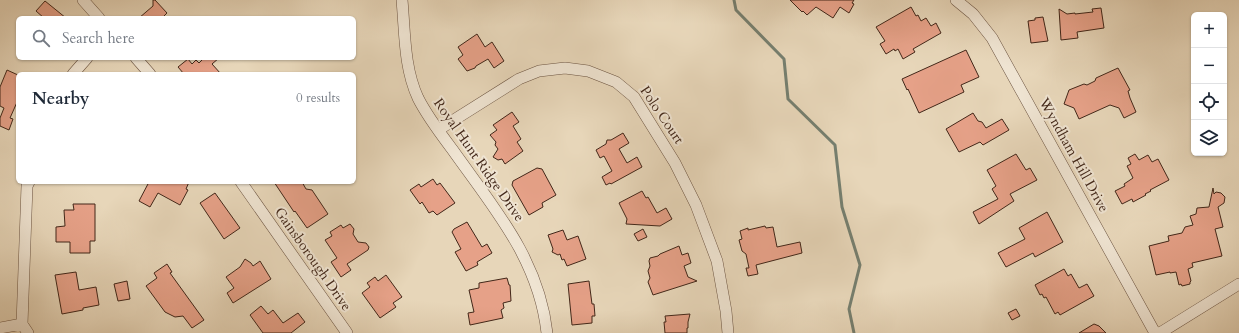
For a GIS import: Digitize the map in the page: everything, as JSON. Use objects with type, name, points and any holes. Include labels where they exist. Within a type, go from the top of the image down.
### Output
[{"type":"street","points":[[83,0],[97,16]]},
{"type":"street","name":"Royal Hunt Ridge Drive","points":[[402,0],[408,68],[419,99],[438,130],[516,240],[527,261],[536,285],[544,314],[547,333]]},
{"type":"street","name":"Wyndham Hill Drive","points":[[956,0],[974,14],[992,38],[1155,333]]},
{"type":"street","points":[[75,72],[85,60]]},
{"type":"street","points":[[138,60],[148,72]]},
{"type":"street","name":"Polo Court","points":[[438,130],[519,79],[539,71],[565,68],[588,71],[616,82],[634,97],[676,163],[696,205],[717,261],[726,311],[728,333]]},
{"type":"street","points":[[0,328],[25,328],[28,184]]},
{"type":"street","name":"Gainsborough Drive","points":[[242,184],[347,333]]},
{"type":"street","points":[[1160,333],[1239,284]]},
{"type":"building","points":[[153,0],[155,0],[167,13],[164,16],[141,16],[153,6]]},
{"type":"building","points":[[790,0],[854,0],[852,3],[854,4],[849,13],[840,7],[833,18],[816,7],[807,15]]},
{"type":"building","points":[[45,1],[64,16],[42,16],[36,11]]},
{"type":"building","points":[[911,7],[921,21],[926,18],[931,26],[936,23],[941,33],[913,49],[915,52],[903,59],[898,49],[895,51],[894,49],[886,54],[880,44],[885,41],[876,27]]},
{"type":"building","points":[[1101,8],[1104,28],[1077,32],[1078,38],[1061,40],[1059,9],[1067,14],[1075,14],[1093,12],[1092,9]]},
{"type":"building","points":[[1043,17],[1048,41],[1031,43],[1028,21]]},
{"type":"building","points":[[477,34],[485,47],[492,42],[504,61],[494,68],[488,59],[475,68],[467,71],[458,59],[463,55],[458,47]]},
{"type":"building","points":[[966,50],[979,77],[961,85],[964,92],[919,113],[902,79]]},
{"type":"building","points":[[187,60],[189,60],[192,64],[196,60],[199,63],[202,60],[217,60],[212,64],[219,72],[182,72],[178,67]]},
{"type":"building","points":[[1118,68],[1130,90],[1128,91],[1136,112],[1124,118],[1119,108],[1110,105],[1079,119],[1074,108],[1064,104],[1069,90],[1084,84],[1087,85],[1095,81],[1096,78]]},
{"type":"building","points":[[7,70],[16,74],[16,104],[10,118],[13,119],[9,130],[0,126],[0,118],[4,108],[0,106],[0,87]]},
{"type":"building","points":[[512,112],[519,122],[513,126],[521,139],[517,142],[523,151],[505,164],[502,159],[498,160],[493,157],[498,149],[495,145],[496,142],[490,135],[497,130],[493,125]]},
{"type":"building","points":[[973,113],[978,121],[982,122],[986,128],[1002,119],[1009,130],[983,145],[980,142],[959,152],[946,129]]},
{"type":"building","points":[[623,133],[629,143],[619,149],[627,163],[637,157],[642,167],[611,184],[606,185],[602,177],[612,171],[604,156],[600,158],[596,150],[606,144],[607,140],[611,140]]},
{"type":"building","points":[[1016,154],[1026,170],[1030,168],[1037,180],[1010,194],[1014,201],[979,224],[973,212],[998,199],[992,189],[996,186],[987,170]]},
{"type":"building","points":[[1135,154],[1139,160],[1148,155],[1152,162],[1158,159],[1169,180],[1150,190],[1151,191],[1145,194],[1146,195],[1133,202],[1132,199],[1122,204],[1115,191],[1125,186],[1124,184],[1133,178],[1127,166],[1131,164],[1128,158]]},
{"type":"building","points":[[537,168],[542,169],[556,195],[542,203],[543,207],[529,215],[512,185],[513,181]]},
{"type":"building","points":[[433,179],[437,185],[440,183],[455,203],[437,215],[433,211],[429,213],[422,202],[420,204],[410,190],[419,184],[421,187]]},
{"type":"building","points":[[148,184],[188,184],[186,189],[188,190],[180,205],[158,193],[150,207],[139,201]]},
{"type":"building","points":[[275,184],[303,184],[306,189],[312,190],[328,214],[307,228],[295,211],[294,212]]},
{"type":"building","points":[[1213,188],[1214,194],[1216,192],[1221,193],[1225,197],[1224,203],[1218,207],[1223,227],[1215,229],[1222,256],[1192,263],[1193,267],[1188,269],[1191,281],[1190,284],[1182,286],[1181,284],[1179,285],[1176,272],[1156,275],[1149,246],[1169,241],[1168,236],[1182,233],[1185,227],[1193,225],[1190,216],[1196,214],[1197,208],[1209,207]]},
{"type":"building","points":[[642,191],[646,198],[648,197],[657,213],[666,208],[672,219],[660,226],[626,224],[627,219],[619,203]]},
{"type":"building","points":[[215,193],[240,228],[224,239],[200,203]]},
{"type":"building","points":[[73,204],[95,204],[95,241],[90,241],[90,253],[70,253],[70,242],[56,242],[56,227],[65,226],[64,210],[74,210]]},
{"type":"building","points":[[1047,212],[1063,242],[1035,257],[1033,253],[1006,267],[998,253],[1025,239],[1019,228]]},
{"type":"building","points":[[467,222],[482,247],[487,244],[492,253],[477,262],[478,265],[466,271],[455,252],[461,249],[452,232],[454,229]]},
{"type":"building","points":[[350,224],[354,229],[353,234],[358,242],[366,243],[369,247],[368,250],[347,264],[351,270],[341,277],[331,262],[337,258],[325,240],[332,236],[330,232],[341,225],[343,228]]},
{"type":"building","points":[[765,226],[766,228],[773,227],[777,247],[800,242],[802,253],[756,265],[758,274],[748,276],[746,268],[749,268],[746,254],[742,251],[739,240],[742,239],[740,231],[748,228],[748,230]]},
{"type":"building","points":[[643,229],[647,237],[638,241],[634,234]]},
{"type":"building","points":[[563,230],[567,240],[578,236],[586,259],[567,266],[564,259],[562,260],[560,254],[558,255],[552,252],[553,249],[548,235]]},
{"type":"building","points":[[679,246],[682,255],[688,253],[691,263],[684,266],[688,277],[697,281],[653,295],[648,282],[650,278],[648,271],[650,266],[650,258],[658,256]]},
{"type":"building","points":[[245,259],[253,266],[260,261],[271,279],[233,303],[227,293],[234,288],[226,277],[240,267]]},
{"type":"building","points":[[167,264],[172,272],[170,273],[204,320],[192,328],[183,316],[175,317],[165,312],[146,286],[157,278],[154,273]]},
{"type":"building","points":[[1064,269],[1068,276],[1071,274],[1079,288],[1087,284],[1094,296],[1060,315],[1058,312],[1055,314],[1046,297],[1044,298],[1042,294],[1040,295],[1035,285]]},
{"type":"building","points":[[76,272],[79,290],[96,287],[99,305],[62,314],[55,275]]},
{"type":"building","points":[[386,275],[402,297],[393,303],[396,307],[380,318],[362,293],[370,287],[367,283],[375,277],[378,281]]},
{"type":"building","points":[[507,278],[510,285],[511,301],[503,303],[504,308],[501,310],[503,318],[470,325],[468,313],[474,312],[469,290],[479,288],[479,283]]},
{"type":"building","points":[[127,281],[130,299],[118,301],[114,284]]},
{"type":"building","points":[[589,281],[595,316],[592,316],[592,323],[572,325],[568,284]]},
{"type":"building","points":[[261,306],[268,314],[273,310],[283,323],[298,313],[305,322],[291,333],[263,333],[250,315]]},
{"type":"building","points":[[1016,309],[1020,316],[1012,320],[1008,313]]},
{"type":"building","points":[[690,314],[687,333],[665,333],[665,316]]},
{"type":"building","points":[[1094,324],[1099,326],[1106,333],[1079,333]]},
{"type":"waterway","points":[[734,0],[736,10],[784,59],[788,99],[835,145],[842,207],[860,265],[849,309],[854,333]]}]
